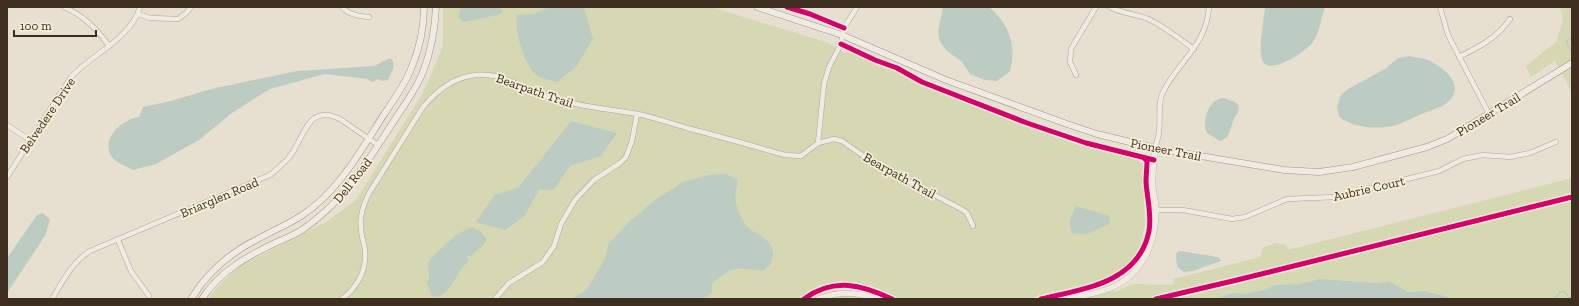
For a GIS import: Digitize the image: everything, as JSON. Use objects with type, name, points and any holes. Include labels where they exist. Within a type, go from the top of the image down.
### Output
[{"type":"main road","name":"Dell Road","points":[[191,299],[208,276],[228,258],[256,239],[301,216],[323,199],[341,179],[411,70],[421,36],[424,7]]},
{"type":"main road","name":"Dell Road","points":[[202,299],[212,285],[232,266],[244,258],[300,231],[318,219],[352,184],[410,96],[422,72],[432,41],[436,7]]},
{"type":"main road","name":"Pioneer Trail","points":[[757,7],[842,35],[969,89],[1088,132],[1155,149],[1301,172],[1325,172],[1353,167],[1427,147],[1446,139],[1572,63]]},
{"type":"street","points":[[64,7],[79,14],[94,26],[109,46]]},
{"type":"street","name":"Belvedere Drive","points":[[7,176],[71,77],[126,31],[138,14],[140,7]]},
{"type":"street","points":[[138,14],[150,18],[178,19],[191,7]]},
{"type":"street","points":[[342,7],[355,15],[369,17]]},
{"type":"street","points":[[818,143],[824,84],[829,67],[838,50],[844,28],[856,7]]},
{"type":"street","points":[[1076,75],[1070,62],[1071,50],[1096,7]]},
{"type":"street","points":[[1110,7],[1154,22],[1194,49]]},
{"type":"street","points":[[1071,299],[1112,287],[1132,274],[1144,260],[1151,247],[1156,231],[1156,210],[1153,188],[1155,149],[1159,131],[1159,112],[1163,92],[1194,49],[1206,28],[1209,7]]},
{"type":"street","points":[[1440,7],[1448,35],[1489,114]]},
{"type":"street","points":[[1459,57],[1482,46],[1496,36],[1510,19]]},
{"type":"street","name":"Bearpath Trail","points":[[342,299],[352,291],[363,272],[365,250],[360,228],[363,206],[368,195],[423,107],[431,97],[446,85],[464,77],[476,75],[489,75],[501,78],[552,99],[592,108],[637,114],[784,155],[801,156],[818,143],[834,139],[849,144],[876,164],[963,210],[974,226]]},
{"type":"street","points":[[495,299],[508,283],[543,262],[554,246],[561,224],[575,200],[594,180],[620,163],[626,157],[632,141],[637,114]]},
{"type":"street","name":"Briarglen Road","points":[[52,299],[76,262],[90,251],[270,175],[290,156],[306,125],[318,117],[326,115],[333,116],[378,145]]},
{"type":"street","points":[[7,125],[30,140]]},
{"type":"street","name":"Aubrie Court","points":[[1156,210],[1183,210],[1232,219],[1238,218],[1252,214],[1287,199],[1335,197],[1439,171],[1463,159],[1483,155],[1510,157],[1530,153],[1556,142]]},
{"type":"street","points":[[118,240],[131,271],[149,296]]},
{"type":"street","points":[[818,299],[840,293],[853,293],[876,299]]},
{"type":"green space","points":[[443,7],[711,7],[829,43],[840,50],[851,52],[895,71],[921,85],[1026,125],[1112,153],[1137,159],[1143,166],[1145,224],[1139,250],[1124,268],[1105,279],[1027,299],[897,299],[870,286],[845,282],[827,286],[865,299],[813,299],[825,286],[809,292],[800,299],[208,299],[222,282],[240,266],[326,222],[356,200],[422,94],[433,70],[443,45]]},
{"type":"green space","points":[[1560,7],[1572,7],[1572,93],[1555,61],[1531,77],[1526,66],[1556,42],[1563,21]]},
{"type":"green space","points":[[1572,178],[1572,299],[1456,299],[1425,291],[1408,292],[1389,281],[1378,283],[1339,280],[1266,299],[1030,299],[1117,291],[1133,284],[1174,285],[1173,279],[1260,257],[1263,248],[1275,243],[1286,245],[1288,250]]},
{"type":"shaded area","points":[[462,7],[500,8],[503,11],[501,14],[464,22],[460,19],[459,15],[459,11]]},
{"type":"shaded area","points":[[550,7],[584,8],[593,39],[576,67],[557,82],[540,78],[532,70],[521,46],[516,21],[517,15],[534,14]]},
{"type":"shaded area","points":[[943,7],[989,7],[1002,21],[1010,36],[1012,44],[1012,61],[1010,71],[997,81],[985,80],[970,74],[962,62],[946,50],[940,42],[938,32]]},
{"type":"shaded area","points":[[1265,7],[1325,7],[1313,42],[1296,56],[1287,61],[1271,66],[1265,64],[1261,54]]},
{"type":"shaded area","points":[[1410,56],[1426,59],[1434,63],[1450,76],[1455,87],[1454,93],[1448,102],[1438,108],[1397,125],[1388,127],[1380,128],[1362,126],[1353,124],[1339,117],[1337,106],[1341,95],[1348,89],[1385,69],[1398,58]]},
{"type":"shaded area","points":[[390,58],[394,65],[388,80],[382,81],[378,79],[373,82],[367,79],[325,74],[270,89],[232,113],[199,140],[156,164],[133,170],[114,159],[109,150],[108,143],[115,131],[126,122],[139,117],[143,107],[171,101],[211,89],[297,71],[374,66]]},
{"type":"shaded area","points":[[1224,98],[1235,102],[1239,108],[1230,132],[1224,140],[1220,141],[1207,133],[1205,122],[1210,106],[1219,99]]},
{"type":"shaded area","points":[[571,121],[617,133],[601,156],[570,166],[554,190],[539,190],[524,217],[505,230],[476,222],[495,195],[519,187]]},
{"type":"shaded area","points":[[726,174],[738,180],[735,196],[736,204],[747,227],[765,239],[772,247],[773,257],[764,271],[741,269],[731,270],[712,284],[712,292],[706,297],[692,299],[571,299],[587,290],[605,258],[609,243],[630,221],[655,200],[683,182],[709,175]]},
{"type":"shaded area","points":[[1076,206],[1110,216],[1109,224],[1087,234],[1072,233],[1069,222]]},
{"type":"shaded area","points":[[43,213],[50,220],[45,236],[7,293],[7,258],[37,215]]},
{"type":"shaded area","points":[[472,227],[481,232],[487,239],[486,242],[472,256],[467,256],[468,261],[445,292],[441,295],[432,296],[427,283],[429,277],[429,261],[454,237]]},
{"type":"shaded area","points":[[1179,251],[1218,257],[1221,261],[1193,271],[1184,272],[1177,267],[1176,254]]},
{"type":"shaded area","points":[[1320,279],[1378,283],[1389,281],[1408,292],[1425,291],[1456,299],[1216,299],[1232,293],[1244,294],[1265,290],[1275,285],[1300,284]]},
{"type":"waterway","points":[[1572,37],[1567,41],[1572,52]]},
{"type":"waterway","points":[[1555,299],[1560,292],[1564,291],[1570,299]]},
{"type":"cycle path","points":[[787,7],[810,14],[844,28]]},
{"type":"cycle path","points":[[841,44],[875,60],[897,68],[922,82],[1027,123],[1086,143],[1154,160]]},
{"type":"cycle path","points":[[1041,299],[1091,287],[1107,281],[1122,273],[1134,262],[1143,248],[1150,225],[1146,182],[1147,161],[1144,158]]},
{"type":"cycle path","points":[[1156,299],[1572,197]]},
{"type":"cycle path","points":[[804,299],[815,292],[837,286],[859,287],[892,299]]}]
